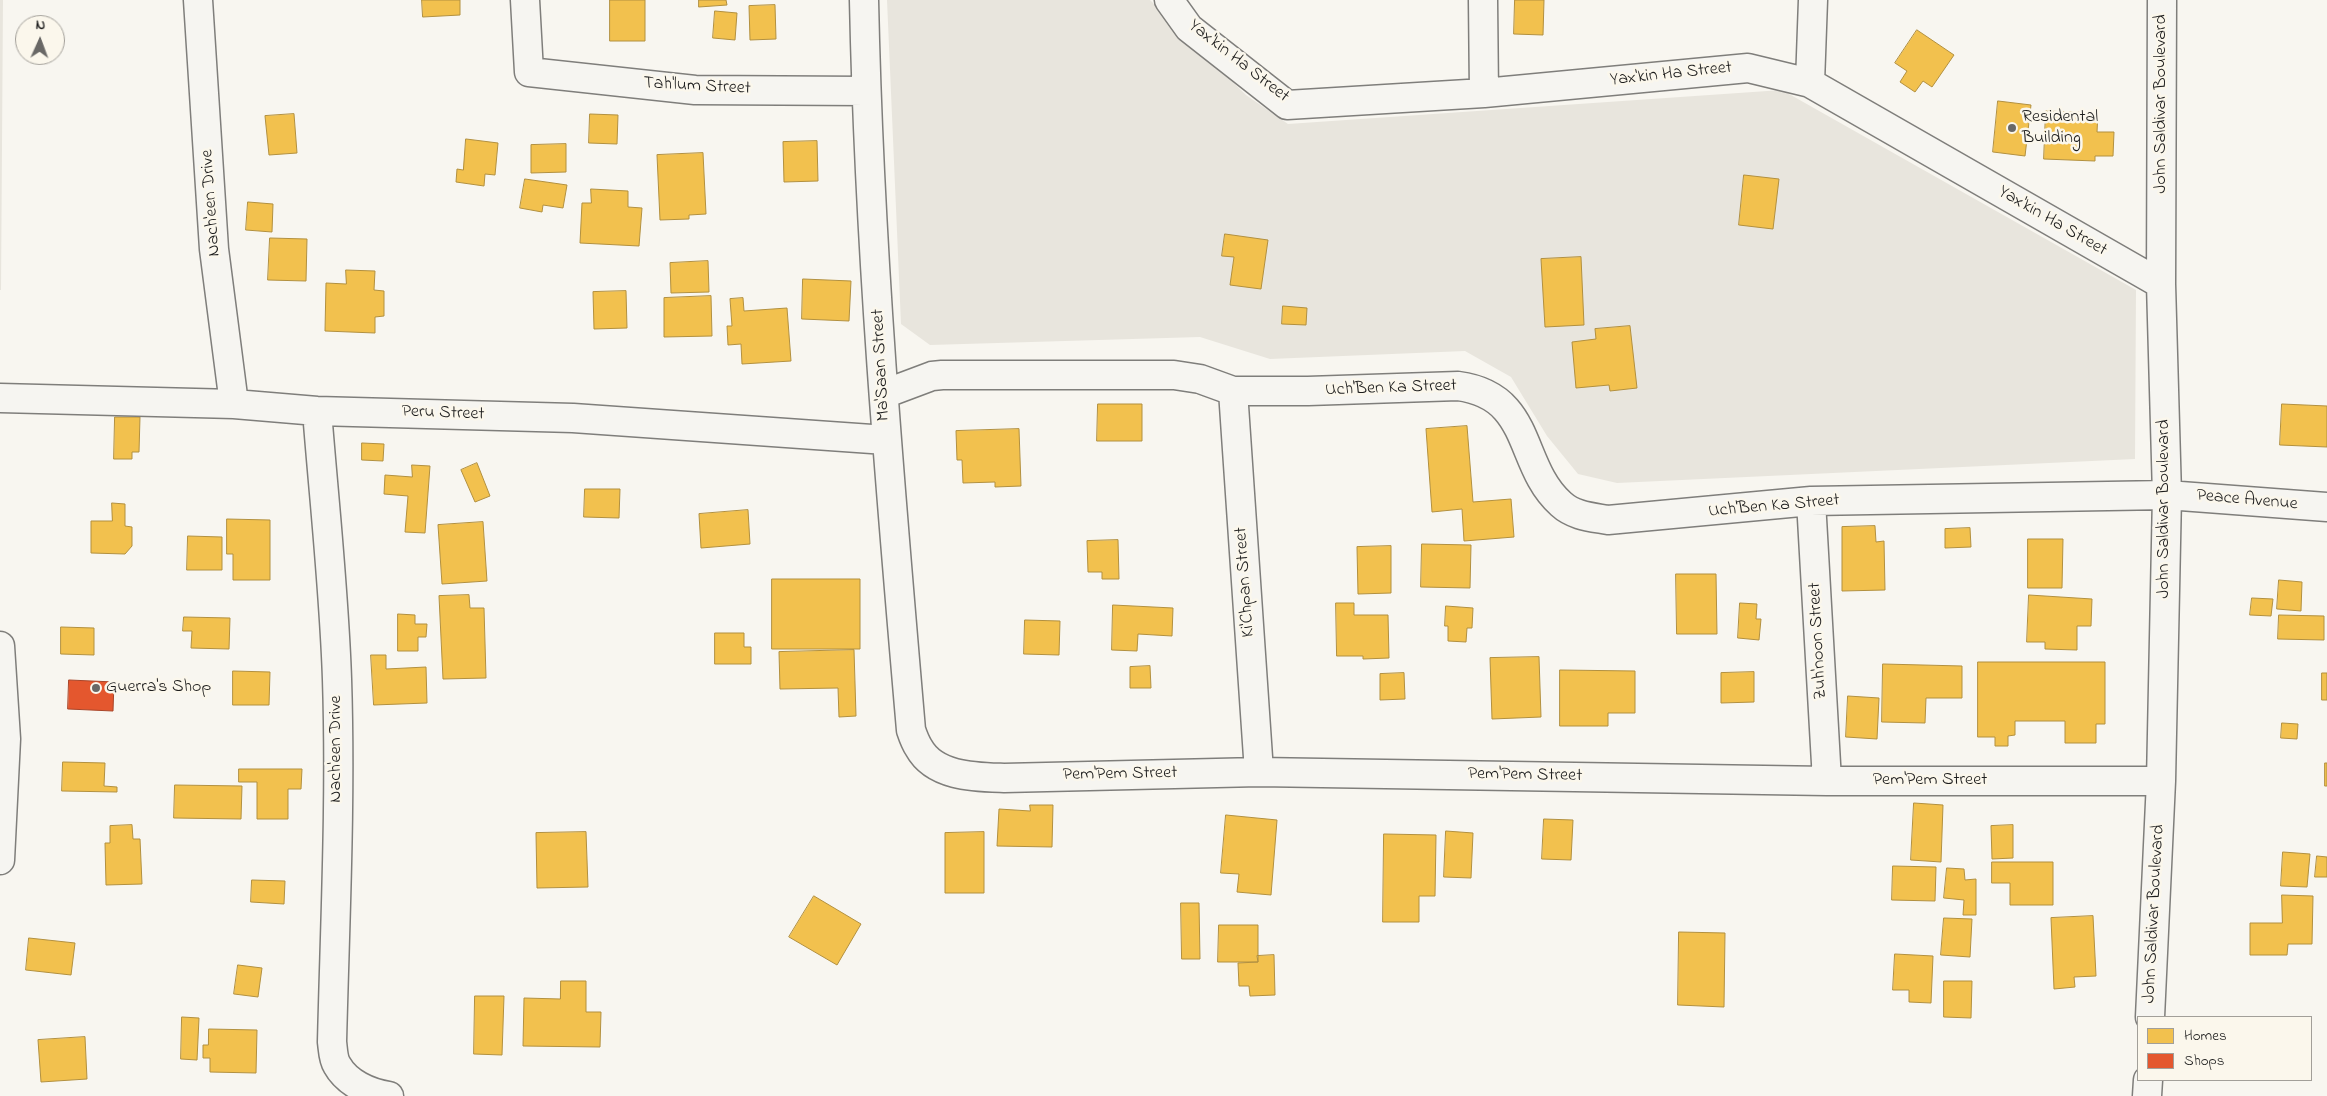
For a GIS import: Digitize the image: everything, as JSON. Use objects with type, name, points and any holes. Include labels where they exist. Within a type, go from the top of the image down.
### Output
[{"type":"street","name":"Nach'een Drive","points":[[198,0],[214,249],[234,404]]},
{"type":"street","name":"Tah'lum Street","points":[[526,0],[529,72],[695,90],[866,91]]},
{"type":"street","name":"Ma'Saan Street","points":[[864,0],[866,91],[886,440],[911,730]]},
{"type":"street","name":"Yax'kin Ha Street","points":[[1169,0],[1189,28],[1287,105],[1484,93],[1748,68],[1810,83],[2160,284]]},
{"type":"street","points":[[1483,0],[1484,93]]},
{"type":"street","points":[[1810,83],[1813,0]]},
{"type":"street","name":"John Saldivar Boulevard","points":[[2150,1016],[2161,781],[2167,494],[2160,284],[2162,0]]},
{"type":"street","name":"Uch'Ben Ka Street","points":[[884,394],[932,376],[942,375],[1174,375],[1200,379],[1233,391],[1308,391],[1458,386],[1474,388],[1490,395],[1504,406],[1514,419],[1548,490],[1562,505],[1580,515],[1608,520],[1811,502],[2167,494]]},
{"type":"street","name":"Ki'Chpan Street","points":[[1233,391],[1259,772]]},
{"type":"street","name":"Peru Street","points":[[0,398],[234,404],[316,410],[573,418],[886,440]]},
{"type":"street","name":"Nach'een Drive","points":[[316,410],[332,588],[337,679],[338,780],[332,1042],[336,1064],[351,1082],[378,1094],[389,1096]]},
{"type":"street","name":"Peace Avenue","points":[[2167,494],[2327,507]]},
{"type":"street","name":"Zuh'noon Street","points":[[1811,502],[1827,781]]},
{"type":"street","points":[[0,646],[6,739],[0,860]]},
{"type":"street","name":"Pem'Pem Street","points":[[911,730],[919,749],[937,766],[966,776],[1014,777],[1259,772],[1827,781],[2161,781]]},
{"type":"street","points":[[2147,1096],[2148,1081]]},
{"type":"shaded area","points":[[0,0],[3,0],[1,290],[0,290]]},
{"type":"shaded area","points":[[887,0],[1150,0],[1246,95],[1288,124],[1782,90],[2136,290],[2135,459],[1617,483],[1578,474],[1547,436],[1511,377],[1465,351],[1270,359],[1200,337],[930,345],[901,324]]},
{"type":"building: Homes","points":[[422,0],[460,0],[460,15],[423,17]]},
{"type":"building: Homes","points":[[610,0],[645,0],[645,41],[610,41]]},
{"type":"building: Homes","points":[[699,0],[726,0],[727,5],[699,7]]},
{"type":"building: Homes","points":[[1515,0],[1544,0],[1543,35],[1514,34]]},
{"type":"building: Homes","points":[[775,5],[776,39],[750,40],[749,6]]},
{"type":"building: Homes","points":[[715,11],[737,13],[735,40],[713,38]]},
{"type":"building: Homes","points":[[1917,30],[1954,55],[1932,87],[1923,81],[1915,92],[1900,82],[1907,71],[1895,63]]},
{"type":"building: Homes","name":"Residental Building","points":[[1998,101],[2031,105],[2025,156],[1993,152]]},
{"type":"building: Homes","points":[[2046,111],[2098,113],[2097,132],[2114,132],[2113,156],[2095,156],[2095,161],[2044,159]]},
{"type":"building: Homes","points":[[294,114],[297,153],[269,155],[265,116]]},
{"type":"building: Homes","points":[[590,114],[618,115],[617,144],[589,143]]},
{"type":"building: Homes","points":[[466,139],[498,143],[495,175],[485,174],[484,186],[456,182],[457,169],[463,170]]},
{"type":"building: Homes","points":[[817,141],[818,181],[784,182],[783,142]]},
{"type":"building: Homes","points":[[566,144],[566,172],[531,173],[531,145]]},
{"type":"building: Homes","points":[[703,153],[706,214],[689,215],[689,219],[660,220],[657,155]]},
{"type":"building: Homes","points":[[1744,175],[1779,179],[1773,229],[1739,225]]},
{"type":"building: Homes","points":[[525,179],[567,185],[563,208],[543,205],[542,212],[520,208]]},
{"type":"building: Homes","points":[[591,189],[628,191],[628,207],[642,208],[639,246],[580,243],[582,203],[591,203]]},
{"type":"building: Homes","points":[[248,202],[273,204],[272,232],[246,230]]},
{"type":"building: Homes","points":[[1225,234],[1268,240],[1261,289],[1230,285],[1234,257],[1222,256]]},
{"type":"building: Homes","points":[[270,238],[307,239],[306,281],[268,280]]},
{"type":"building: Homes","points":[[1581,257],[1584,325],[1545,327],[1541,259]]},
{"type":"building: Homes","points":[[708,261],[709,292],[671,293],[670,263]]},
{"type":"building: Homes","points":[[346,270],[375,271],[374,290],[384,291],[384,316],[375,317],[375,333],[325,331],[326,283],[346,284]]},
{"type":"building: Homes","points":[[803,279],[851,281],[849,321],[802,319]]},
{"type":"building: Homes","points":[[626,291],[627,328],[594,329],[593,292]]},
{"type":"building: Homes","points":[[711,296],[712,336],[664,337],[664,298]]},
{"type":"building: Homes","points":[[743,298],[744,311],[787,308],[791,361],[742,364],[741,344],[728,345],[727,326],[732,326],[730,299]]},
{"type":"building: Homes","points":[[1283,306],[1307,308],[1306,325],[1282,324]]},
{"type":"building: Homes","points":[[1630,326],[1637,388],[1610,391],[1609,385],[1576,388],[1572,342],[1596,339],[1595,329]]},
{"type":"building: Homes","points":[[1098,404],[1142,404],[1142,441],[1097,441]]},
{"type":"building: Homes","points":[[2282,404],[2327,406],[2327,447],[2280,445]]},
{"type":"building: Homes","points":[[115,417],[140,417],[139,452],[132,452],[132,459],[114,459]]},
{"type":"building: Homes","points":[[1467,426],[1473,502],[1511,499],[1514,537],[1464,541],[1462,509],[1432,512],[1426,429]]},
{"type":"building: Homes","points":[[1019,429],[1021,486],[995,487],[995,482],[963,483],[962,460],[957,460],[956,431]]},
{"type":"building: Homes","points":[[362,443],[384,444],[383,461],[362,460]]},
{"type":"building: Homes","points":[[477,463],[490,496],[475,502],[461,470]]},
{"type":"building: Homes","points":[[412,465],[430,466],[425,533],[405,532],[408,496],[384,494],[385,475],[412,477]]},
{"type":"building: Homes","points":[[585,489],[620,489],[619,518],[584,517]]},
{"type":"building: Homes","points":[[112,503],[125,504],[125,526],[132,527],[132,546],[125,554],[91,553],[91,521],[112,521]]},
{"type":"building: Homes","points":[[748,510],[750,544],[701,548],[699,514]]},
{"type":"building: Homes","points":[[227,519],[270,520],[270,580],[233,580],[233,554],[227,554]]},
{"type":"building: Homes","points":[[483,522],[487,581],[442,584],[438,525]]},
{"type":"building: Homes","points":[[1875,526],[1876,542],[1884,541],[1885,590],[1842,591],[1842,527]]},
{"type":"building: Homes","points":[[1970,528],[1971,547],[1945,548],[1945,529]]},
{"type":"building: Homes","points":[[188,536],[222,537],[222,570],[187,570]]},
{"type":"building: Homes","points":[[2028,539],[2063,539],[2062,588],[2028,588]]},
{"type":"building: Homes","points":[[1118,540],[1119,579],[1102,579],[1102,572],[1088,572],[1087,541]]},
{"type":"building: Homes","points":[[1422,544],[1471,545],[1470,588],[1421,587]]},
{"type":"building: Homes","points":[[1391,546],[1391,593],[1358,594],[1357,547]]},
{"type":"building: Homes","points":[[1676,574],[1716,574],[1717,634],[1677,634]]},
{"type":"building: Homes","points":[[772,579],[860,579],[860,649],[772,649]]},
{"type":"building: Homes","points":[[2279,580],[2302,582],[2301,611],[2277,609]]},
{"type":"building: Homes","points":[[469,595],[470,608],[484,608],[486,678],[443,679],[439,596]]},
{"type":"building: Homes","points":[[2029,595],[2092,599],[2091,626],[2077,626],[2077,650],[2045,649],[2045,642],[2027,642]]},
{"type":"building: Homes","points":[[2252,598],[2273,599],[2271,616],[2250,615]]},
{"type":"building: Homes","points":[[1336,603],[1354,603],[1354,615],[1388,615],[1389,658],[1363,659],[1363,656],[1337,656]]},
{"type":"building: Homes","points":[[1740,603],[1757,604],[1756,619],[1761,619],[1759,640],[1738,638]]},
{"type":"building: Homes","points":[[1113,605],[1173,608],[1172,636],[1138,634],[1137,651],[1112,650]]},
{"type":"building: Homes","points":[[1446,606],[1473,608],[1472,628],[1467,628],[1466,642],[1448,641],[1448,626],[1445,626]]},
{"type":"building: Homes","points":[[398,614],[415,615],[415,624],[427,624],[426,637],[418,637],[418,651],[398,651]]},
{"type":"building: Homes","points":[[2279,615],[2324,616],[2324,640],[2278,639]]},
{"type":"building: Homes","points":[[184,617],[230,618],[229,649],[191,648],[192,631],[183,631]]},
{"type":"building: Homes","points":[[1025,620],[1060,621],[1059,655],[1024,654]]},
{"type":"building: Homes","points":[[61,627],[94,628],[94,655],[61,654]]},
{"type":"building: Homes","points":[[715,633],[744,633],[744,647],[751,647],[751,664],[715,664]]},
{"type":"building: Homes","points":[[854,650],[856,716],[839,717],[838,688],[780,689],[779,652]]},
{"type":"building: Homes","points":[[371,655],[386,655],[386,669],[426,667],[427,703],[374,705]]},
{"type":"building: Homes","points":[[1539,657],[1541,717],[1492,719],[1490,658]]},
{"type":"building: Homes","points":[[1978,662],[2105,662],[2105,724],[2096,724],[2096,743],[2065,743],[2065,721],[2015,721],[2015,735],[2008,736],[2008,746],[1995,746],[1995,737],[1978,737]]},
{"type":"building: Homes","points":[[1883,664],[1962,666],[1962,698],[1926,698],[1925,723],[1882,722]]},
{"type":"building: Homes","points":[[1150,666],[1151,688],[1130,688],[1130,667]]},
{"type":"building: Homes","points":[[1560,670],[1635,671],[1635,713],[1608,713],[1608,726],[1560,726]]},
{"type":"building: Homes","points":[[233,671],[270,672],[269,705],[233,705]]},
{"type":"building: Homes","points":[[1754,672],[1754,702],[1721,703],[1721,673]]},
{"type":"building: Homes","points":[[1404,673],[1405,699],[1380,700],[1380,674]]},
{"type":"building: Homes","points":[[2322,673],[2327,673],[2327,700],[2322,700]]},
{"type":"building: Homes","points":[[1848,696],[1879,698],[1877,739],[1846,737]]},
{"type":"building: Homes","points":[[2282,723],[2298,724],[2297,739],[2281,738]]},
{"type":"building: Homes","points":[[63,762],[105,763],[104,786],[117,787],[117,792],[62,791]]},
{"type":"building: Homes","points":[[2325,763],[2327,763],[2327,786],[2325,786]]},
{"type":"building: Homes","points":[[239,769],[302,769],[301,789],[288,789],[288,819],[257,819],[257,782],[239,782]]},
{"type":"building: Homes","points":[[175,785],[242,786],[241,819],[174,818]]},
{"type":"building: Homes","points":[[1914,803],[1943,805],[1941,862],[1911,860]]},
{"type":"building: Homes","points":[[1030,805],[1053,805],[1052,847],[997,846],[999,809],[1030,811]]},
{"type":"building: Homes","points":[[1226,815],[1277,820],[1271,895],[1237,892],[1239,874],[1221,873]]},
{"type":"building: Homes","points":[[1544,819],[1573,820],[1571,860],[1542,859]]},
{"type":"building: Homes","points":[[132,825],[133,839],[140,839],[142,884],[106,885],[105,843],[110,843],[110,826]]},
{"type":"building: Homes","points":[[2013,825],[2013,858],[1992,859],[1991,826]]},
{"type":"building: Homes","points":[[1446,831],[1473,833],[1471,878],[1444,877]]},
{"type":"building: Homes","points":[[586,832],[588,887],[537,888],[536,833]]},
{"type":"building: Homes","points":[[984,832],[984,893],[945,893],[945,833]]},
{"type":"building: Homes","points":[[1384,834],[1436,835],[1435,896],[1419,896],[1419,922],[1383,922]]},
{"type":"building: Homes","points":[[2283,852],[2310,854],[2307,887],[2281,886]]},
{"type":"building: Homes","points":[[2317,856],[2327,857],[2327,877],[2315,877]]},
{"type":"building: Homes","points":[[1992,862],[2053,862],[2053,905],[2010,905],[2010,883],[1992,883]]},
{"type":"building: Homes","points":[[1893,866],[1936,867],[1935,901],[1892,900]]},
{"type":"building: Homes","points":[[1947,868],[1964,869],[1965,880],[1976,879],[1976,915],[1963,915],[1964,900],[1944,898]]},
{"type":"building: Homes","points":[[252,880],[285,881],[284,904],[251,902]]},
{"type":"building: Homes","points":[[2282,895],[2313,896],[2312,944],[2288,944],[2287,955],[2250,955],[2250,923],[2282,923]]},
{"type":"building: Homes","points":[[814,896],[861,924],[837,965],[789,937]]},
{"type":"building: Homes","points":[[1181,903],[1199,903],[1200,959],[1182,959]]},
{"type":"building: Homes","points":[[2093,916],[2096,976],[2074,977],[2075,987],[2054,989],[2051,918]]},
{"type":"building: Homes","points":[[1944,918],[1972,919],[1970,957],[1941,955]]},
{"type":"building: Homes","points":[[1219,925],[1258,925],[1258,962],[1218,962]]},
{"type":"building: Homes","points":[[1679,932],[1725,933],[1724,1007],[1678,1005]]},
{"type":"building: Homes","points":[[29,938],[75,943],[71,975],[26,970]]},
{"type":"building: Homes","points":[[1895,954],[1933,956],[1931,1003],[1909,1002],[1909,990],[1893,990]]},
{"type":"building: Homes","points":[[1274,955],[1275,995],[1250,996],[1249,986],[1239,986],[1238,963],[1258,962],[1257,956]]},
{"type":"building: Homes","points":[[238,965],[262,968],[258,997],[234,994]]},
{"type":"building: Homes","points":[[561,981],[586,981],[586,1012],[601,1012],[600,1047],[523,1046],[524,998],[560,999]]},
{"type":"building: Homes","points":[[1944,981],[1972,981],[1971,1018],[1944,1017]]},
{"type":"building: Homes","points":[[475,996],[504,996],[502,1055],[474,1054]]},
{"type":"building: Homes","points":[[182,1017],[199,1018],[197,1060],[181,1059]]},
{"type":"building: Homes","points":[[209,1029],[257,1030],[256,1073],[210,1072],[210,1058],[203,1058],[203,1045],[208,1045]]},
{"type":"building: Homes","points":[[85,1037],[87,1079],[41,1082],[38,1040]]},
{"type":"building: Shops","points":[[69,680],[114,682],[113,711],[68,709]]},
{"type":"place","name":"Residental Building","points":[[2012,128]]},
{"type":"place","name":"Guerra's Shop","points":[[96,688]]}]
